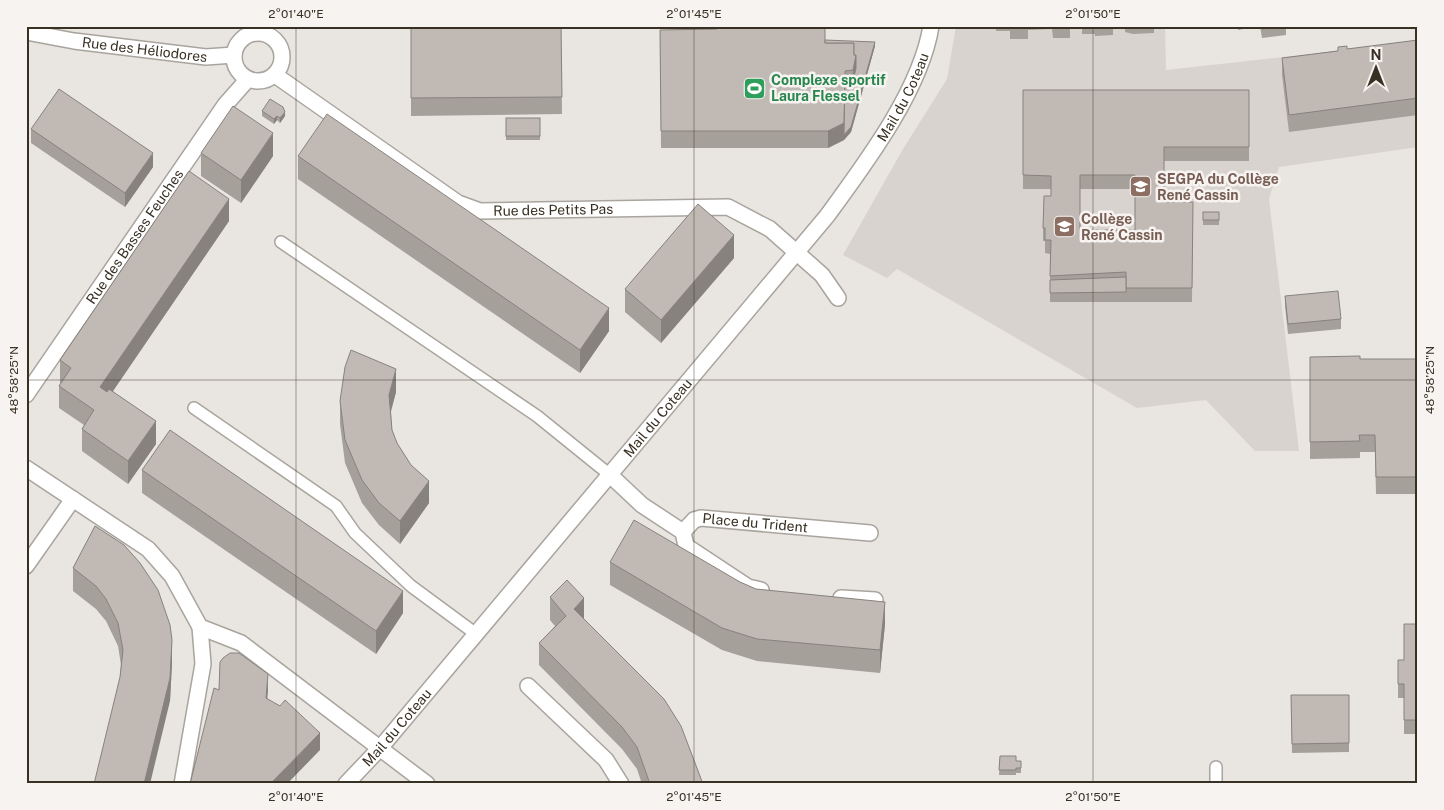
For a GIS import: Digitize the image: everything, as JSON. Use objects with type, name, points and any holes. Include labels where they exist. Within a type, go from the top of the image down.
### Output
[{"type":"street","name":"Mail du Coteau","points":[[346,784],[381,747],[828,216],[872,154],[906,93],[928,44],[930,26]]},
{"type":"street","points":[[258,30],[270,36],[279,44],[282,56],[280,68],[275,75],[257,82],[240,74],[235,65],[234,56],[241,39],[258,30]]},
{"type":"street","name":"Rue des Héliodores","points":[[26,32],[74,41],[206,57],[234,56]]},
{"type":"street","name":"Rue des Petits Pas","points":[[275,75],[458,203],[480,211],[728,207],[770,229],[822,275],[838,298]]},
{"type":"street","name":"Rue des Basses Feuches","points":[[26,395],[225,105],[248,79]]},
{"type":"street","points":[[26,468],[148,549],[172,576],[200,626],[203,664],[182,784]]},
{"type":"street","points":[[610,475],[642,506],[683,532]]},
{"type":"street","points":[[26,566],[73,499]]},
{"type":"street","name":"Place du Trident","points":[[773,592],[748,587],[686,546],[683,532],[694,520],[701,518],[870,533]]},
{"type":"street","points":[[827,598],[875,600]]},
{"type":"street","points":[[200,626],[241,643],[381,747],[427,784]]},
{"type":"street","points":[[528,686],[606,760],[621,784]]},
{"type":"lane","points":[[281,242],[537,416],[610,475]]},
{"type":"lane","points":[[194,408],[336,506],[355,533],[411,586],[476,634]]},
{"type":"lane","points":[[1216,767],[1216,784]]},
{"type":"shaded area","name":"Collège René Cassin","points":[[956,26],[1165,26],[1166,70],[1418,42],[1418,147],[1279,167],[1269,199],[1299,451],[1255,451],[1206,400],[1137,408],[897,269],[887,278],[843,255],[903,149],[947,79]]},
{"type":"building","points":[[411,26],[561,26],[562,97],[411,98]]},
{"type":"building","name":"Complexe sportif Laura Flessel","points":[[717,26],[825,28],[825,43],[854,43],[854,55],[856,55],[853,70],[845,71],[844,123],[828,131],[661,131],[660,30],[717,29]]},
{"type":"building","points":[[1261,26],[1284,26],[1262,29]]},
{"type":"building","points":[[825,40],[875,42],[851,127],[844,135],[845,83],[853,82],[856,68],[854,43],[825,43]]},
{"type":"building","points":[[1418,40],[1418,98],[1289,115],[1282,58],[1338,51],[1338,47],[1347,46],[1347,49]]},
{"type":"building","points":[[59,89],[153,153],[125,193],[31,129]]},
{"type":"building","points":[[1023,90],[1249,90],[1249,147],[1164,147],[1164,202],[1193,202],[1192,288],[1126,288],[1126,272],[1050,276],[1051,240],[1045,240],[1045,228],[1043,228],[1044,196],[1051,196],[1051,176],[1023,175]],"holes":[[[1080,175],[1135,175],[1135,230],[1080,230]]]},
{"type":"building","points":[[270,99],[283,107],[285,112],[280,118],[277,116],[274,119],[262,111]]},
{"type":"building","points":[[233,106],[273,133],[241,180],[201,153]]},
{"type":"building","points":[[327,114],[609,308],[580,350],[298,156]]},
{"type":"building","points":[[506,118],[540,118],[540,136],[506,136]]},
{"type":"building","points":[[189,171],[229,199],[100,387],[107,392],[109,389],[156,421],[128,461],[82,429],[94,410],[59,386],[71,368],[60,360]]},
{"type":"building","points":[[698,204],[734,235],[661,320],[625,289]]},
{"type":"building","points":[[1203,212],[1219,212],[1219,220],[1203,220]]},
{"type":"building","points":[[1126,277],[1126,292],[1050,293],[1050,280]]},
{"type":"building","points":[[1338,291],[1341,319],[1288,324],[1285,296]]},
{"type":"building","points":[[351,350],[396,369],[389,395],[392,430],[397,443],[411,465],[429,481],[400,521],[379,503],[362,480],[345,440],[340,401],[345,367]]},
{"type":"building","points":[[1360,356],[1360,359],[1418,359],[1418,477],[1376,477],[1375,435],[1359,435],[1360,441],[1310,442],[1310,357]]},
{"type":"building","points":[[170,430],[403,591],[376,631],[142,470]]},
{"type":"building","points":[[634,520],[740,582],[756,589],[885,602],[880,650],[757,639],[722,628],[610,562]]},
{"type":"building","points":[[95,526],[124,545],[140,563],[158,590],[170,625],[172,640],[170,678],[144,784],[94,784],[120,677],[123,650],[118,623],[106,599],[96,586],[73,568]]},
{"type":"building","points":[[567,580],[584,598],[574,609],[664,699],[681,726],[703,784],[650,784],[637,747],[622,727],[539,643],[566,616],[550,597]]},
{"type":"building","points":[[1404,624],[1418,624],[1418,720],[1404,720],[1404,684],[1398,684],[1398,660],[1404,660]]},
{"type":"building","points":[[230,653],[239,653],[268,674],[266,698],[280,706],[285,700],[320,733],[270,784],[190,784],[214,688],[219,690],[220,662]]},
{"type":"building","points":[[1291,695],[1349,695],[1349,743],[1292,744]]},
{"type":"building","points":[[1000,756],[1016,756],[1016,761],[1021,761],[1021,768],[1016,768],[1016,770],[999,770]]},
{"type":"place","name":"Complexe sportif Laura Flessel","points":[[755,88]]},
{"type":"place","name":"SEGPA du Collège René Cassin","points":[[1141,187]]},
{"type":"place","name":"Collège René Cassin","points":[[1065,227]]}]
